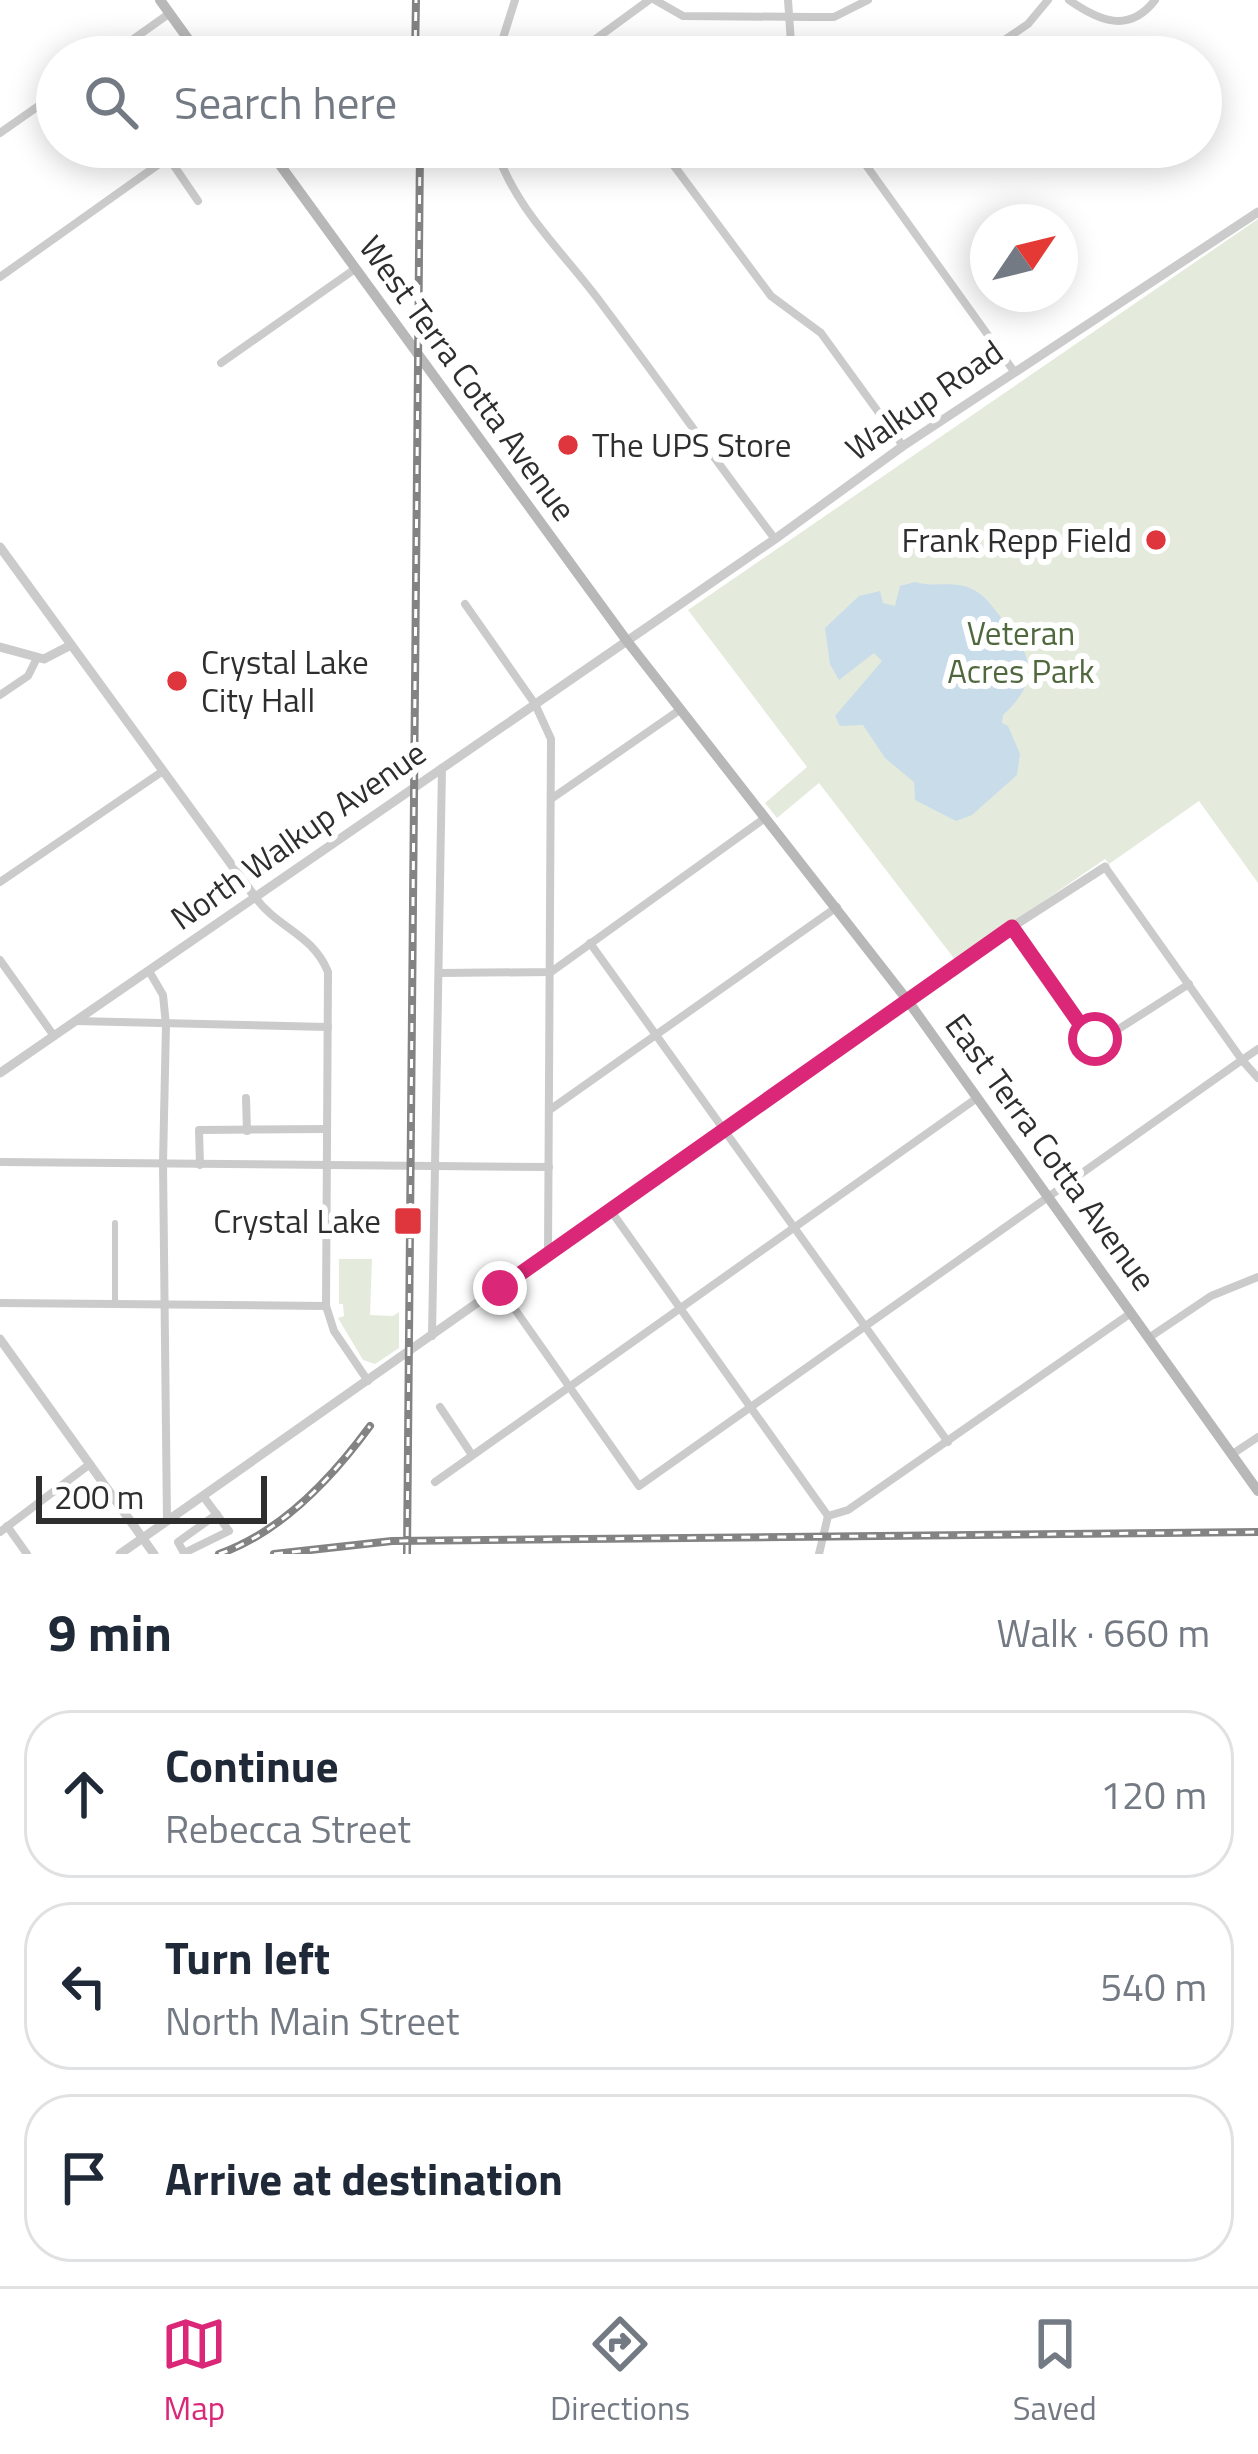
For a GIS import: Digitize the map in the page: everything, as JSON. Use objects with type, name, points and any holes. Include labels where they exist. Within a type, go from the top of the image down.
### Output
[{"type":"main road","points":[[160,0],[186,36]]},
{"type":"main road","name":"West Terra Cotta Avenue","points":[[281,168],[627,641]]},
{"type":"main road","name":"East Terra Cotta Avenue","points":[[627,641],[908,1001],[1258,1488]]},
{"type":"street","points":[[504,36],[515,0]]},
{"type":"street","points":[[600,36],[652,0],[683,16],[834,17],[868,0]]},
{"type":"street","points":[[788,0],[790,36]]},
{"type":"street","points":[[1010,36],[1048,0]]},
{"type":"street","points":[[1069,0],[1098,19],[1114,23],[1131,20],[1153,3]]},
{"type":"street","points":[[138,36],[170,13]]},
{"type":"street","points":[[0,133],[36,108]]},
{"type":"street","points":[[0,277],[154,168]]},
{"type":"street","points":[[175,168],[198,201]]},
{"type":"street","points":[[502,168],[526,212],[602,302],[776,539]]},
{"type":"street","points":[[676,168],[771,296],[821,333],[903,446]]},
{"type":"street","points":[[868,168],[1013,370]]},
{"type":"street","name":"Walkup Road","points":[[627,641],[1013,370],[1258,212]]},
{"type":"street","points":[[221,363],[355,269]]},
{"type":"street","points":[[0,547],[255,897],[268,913],[310,942],[324,962],[329,988],[326,1306],[342,1346],[368,1381]]},
{"type":"street","points":[[465,604],[550,731],[548,1255]]},
{"type":"street","name":"North Walkup Avenue","points":[[0,1073],[627,641]]},
{"type":"street","points":[[0,647],[49,658],[71,645]]},
{"type":"street","points":[[0,695],[28,676],[37,658]]},
{"type":"street","points":[[551,799],[681,709]]},
{"type":"street","points":[[432,1336],[442,768]]},
{"type":"street","points":[[0,882],[163,771]]},
{"type":"street","points":[[439,973],[550,972],[766,817]]},
{"type":"street","points":[[120,1554],[1012,927],[1105,867],[1258,1078]]},
{"type":"street","points":[[550,1110],[837,907]]},
{"type":"street","points":[[1012,927],[1087,1034],[1103,1039],[1189,984]]},
{"type":"street","points":[[590,943],[948,1442]]},
{"type":"street","points":[[0,960],[54,1036]]},
{"type":"street","points":[[149,971],[163,995],[166,1025],[167,1521]]},
{"type":"street","points":[[76,1021],[328,1027]]},
{"type":"street","points":[[500,1288],[639,1486],[1258,1049]]},
{"type":"street","points":[[246,1097],[247,1131]]},
{"type":"street","points":[[435,1482],[978,1097]]},
{"type":"street","points":[[200,1165],[200,1130],[327,1130]]},
{"type":"street","points":[[0,1162],[549,1167]]},
{"type":"street","points":[[611,1211],[828,1516],[819,1554]]},
{"type":"street","points":[[115,1223],[115,1303]]},
{"type":"street","points":[[1150,1337],[1210,1296],[1258,1277]]},
{"type":"street","points":[[0,1303],[326,1306]]},
{"type":"street","points":[[828,1516],[848,1510],[1132,1312]]},
{"type":"street","points":[[0,1339],[154,1554]]},
{"type":"street","points":[[440,1407],[472,1455]]},
{"type":"street","points":[[1234,1453],[1258,1437]]},
{"type":"street","points":[[27,1554],[4,1529],[90,1464]]},
{"type":"street","points":[[203,1496],[217,1514],[229,1531],[184,1553],[178,1542],[217,1514]]},
{"type":"green space","name":"Veteran Acres Park","points":[[1258,219],[1258,883],[1199,801],[956,961],[819,783],[777,818],[765,803],[807,767],[688,610]]},
{"type":"green space","points":[[339,1259],[372,1259],[370,1315],[399,1312],[399,1348],[375,1364],[363,1360],[338,1318],[344,1316],[343,1304],[339,1304]]},
{"type":"water","points":[[915,582],[958,585],[981,594],[1019,641],[1028,665],[1024,689],[1002,723],[1008,726],[1020,754],[1017,775],[972,815],[956,821],[915,800],[914,782],[885,758],[863,725],[840,726],[835,716],[882,661],[874,653],[839,680],[830,664],[825,628],[859,596],[880,591],[883,603],[895,606],[900,586]]},
{"type":"railway","points":[[415,36],[416,0]]},
{"type":"railway","points":[[407,1554],[420,168]]},
{"type":"railway","points":[[219,1554],[284,1518],[339,1465],[370,1426]]},
{"type":"railway","points":[[274,1554],[392,1541],[1258,1532]]},
{"type":"place","name":"The UPS Store","points":[[568,445]]},
{"type":"place","name":"Frank Repp Field","points":[[1156,540]]},
{"type":"place","name":"Crystal Lake City Hall","points":[[177,681]]},
{"type":"place","name":"Crystal Lake","points":[[408,1221]]},
{"type":"route","points":[[500,1288],[1012,927],[1095,1039]]}]
